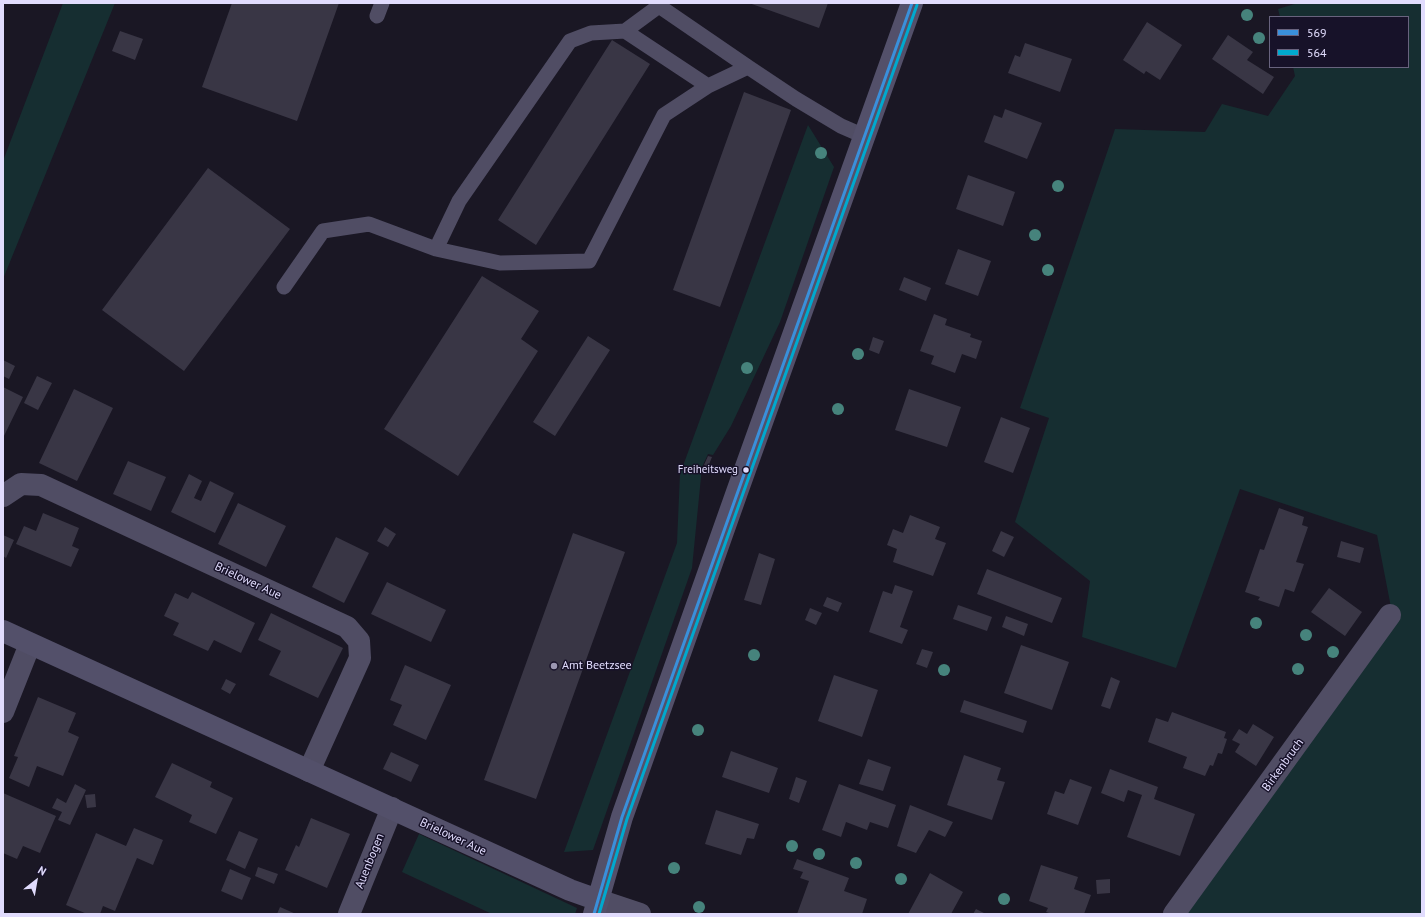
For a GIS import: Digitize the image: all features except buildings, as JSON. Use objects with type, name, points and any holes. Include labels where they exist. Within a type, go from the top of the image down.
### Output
[{"type":"main road","points":[[596,907],[622,817],[912,3]]},
{"type":"main road","name":"Brielower Aue","points":[[3,631],[570,890],[596,907]]},
{"type":"street","name":"Brielower Aue","points":[[3,496],[20,484],[41,485],[347,627],[359,641],[360,658],[309,771]]},
{"type":"street","name":"Birkenbruch","points":[[1174,914],[1390,616]]},
{"type":"street","points":[[3,712],[30,644]]},
{"type":"street","name":"Auenbogen","points":[[349,914],[392,808]]},
{"type":"street","points":[[596,907],[640,914]]},
{"type":"lane","points":[[436,249],[459,201],[570,42],[591,33],[626,31],[658,4],[796,99],[841,126],[864,136]]},
{"type":"lane","points":[[626,31],[708,86]]},
{"type":"lane","points":[[284,287],[323,230],[369,224],[436,249],[500,263],[589,261],[664,115],[708,86],[748,67]]},
{"type":"green space","points":[[63,3],[115,3],[3,279],[3,161]]},
{"type":"green space","points":[[1298,3],[1422,3],[1422,914],[1184,914],[1394,623],[1377,535],[1240,489],[1176,668],[1082,637],[1090,581],[1015,522],[1049,418],[1020,408],[1115,129],[1205,132],[1222,104],[1268,116],[1295,76],[1293,68],[1409,68],[1409,16],[1280,16],[1278,9]]},
{"type":"green space","points":[[808,125],[834,167],[780,322],[731,426],[713,455],[708,454],[702,467],[692,568],[593,850],[564,852],[677,543],[680,474]]},
{"type":"green space","points":[[419,834],[577,908],[575,914],[492,914],[402,872]]},
{"type":"transit line","name":"569","points":[[594,914],[622,817],[912,3]]},
{"type":"transit line","name":"564","points":[[599,914],[627,819],[917,5]]},
{"type":"place","name":"Freiheitsweg","points":[[746,470]]},
{"type":"place","name":"Amt Beetzsee","points":[[554,666]]}]
